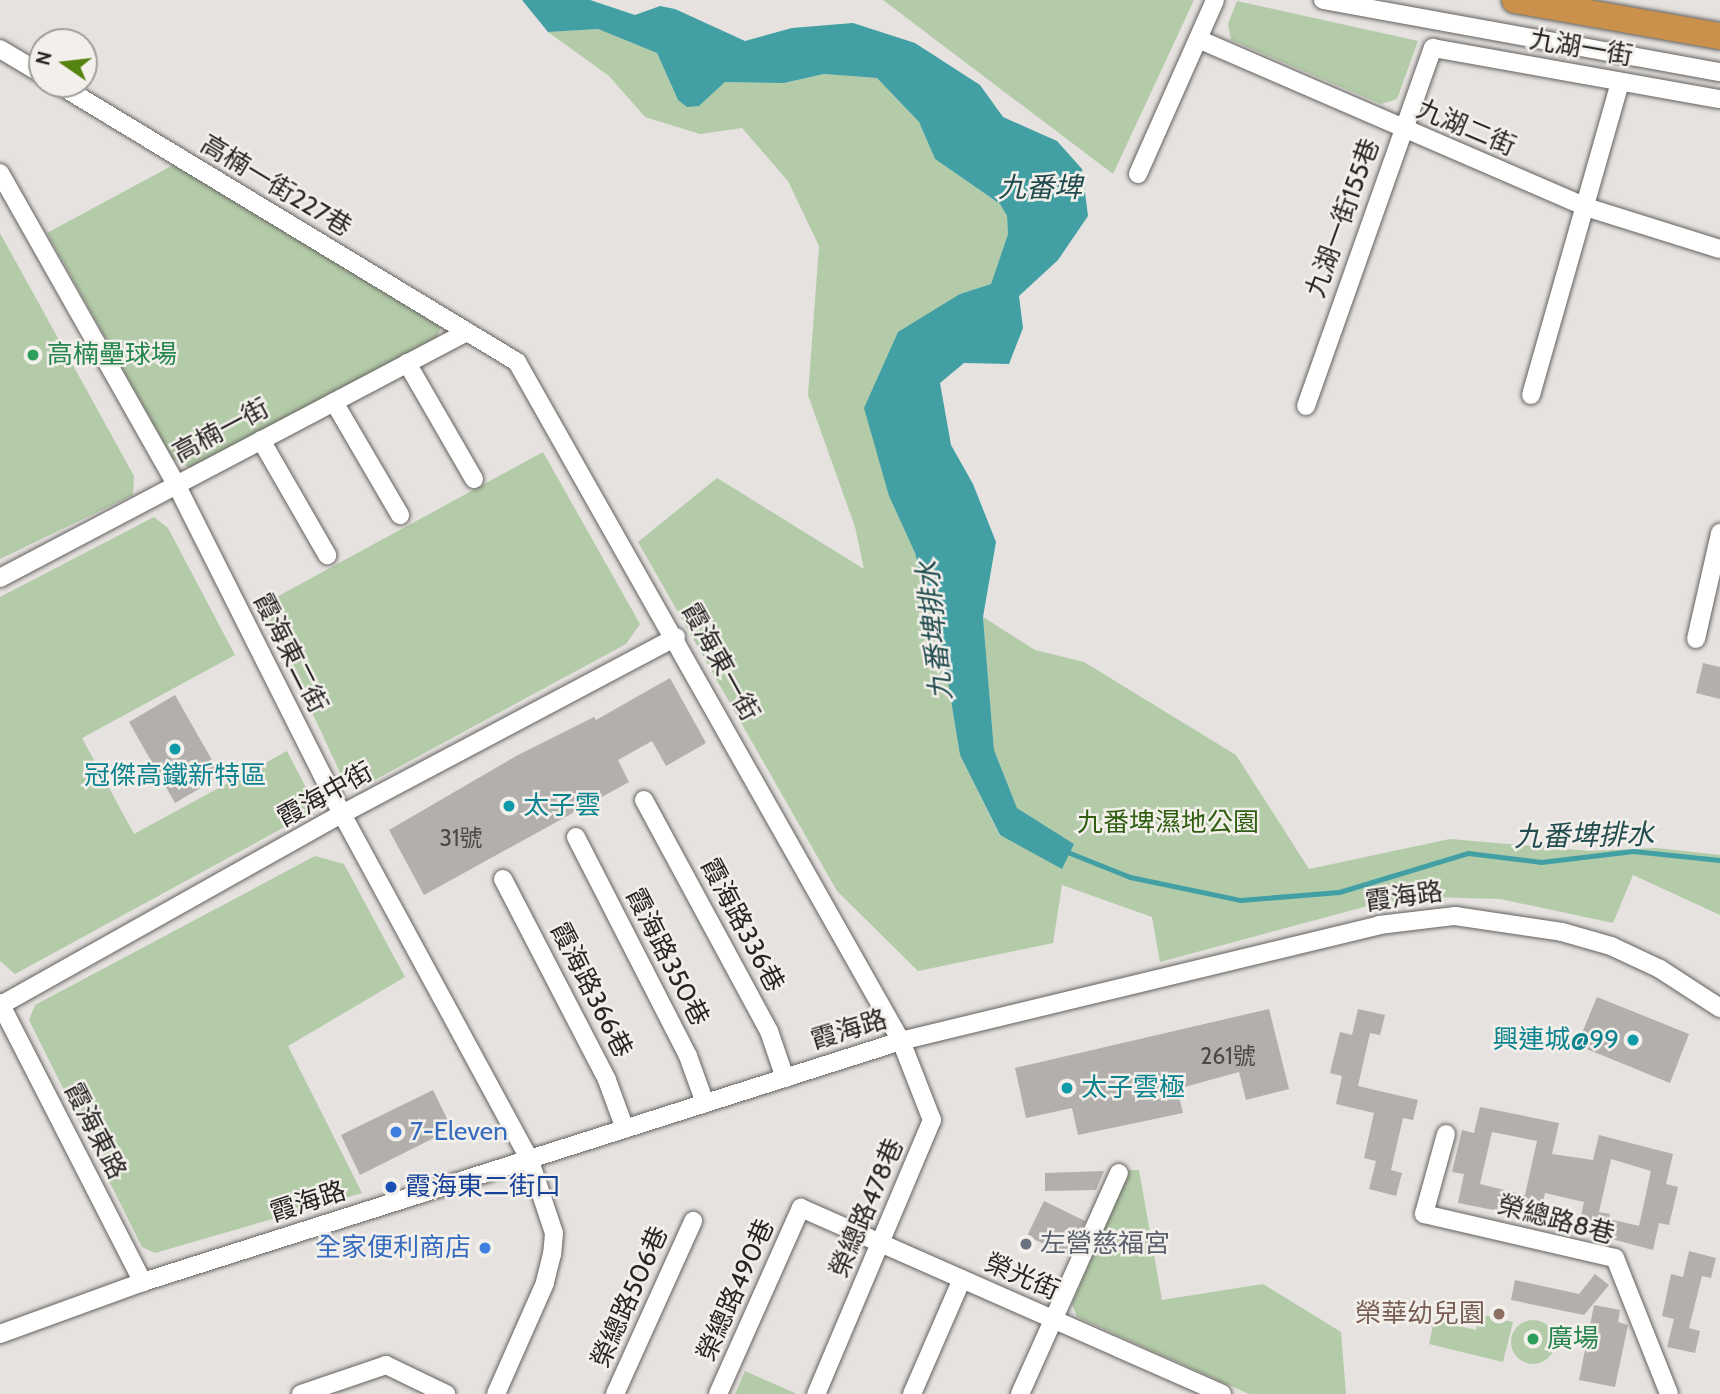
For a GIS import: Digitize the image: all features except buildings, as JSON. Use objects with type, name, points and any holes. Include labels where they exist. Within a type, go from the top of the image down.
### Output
[{"type":"highway","points":[[1515,0],[1720,36]]},
{"type":"street","points":[[1138,174],[1215,0]]},
{"type":"street","points":[[1323,0],[1720,72]]},
{"type":"street","name":"九湖二街","points":[[1198,39],[1402,130],[1587,207],[1720,249]]},
{"type":"street","name":"九湖一街155巷","points":[[1306,406],[1433,48]]},
{"type":"street","name":"九湖一街","points":[[1433,48],[1720,99]]},
{"type":"street","points":[[0,49],[28,66]]},
{"type":"street","points":[[1531,394],[1587,207],[1620,82]]},
{"type":"street","name":"高楠一街227巷","points":[[81,98],[467,332]]},
{"type":"street","name":"霞海東二街","points":[[0,173],[176,484],[342,814],[529,1158],[554,1233],[552,1254],[545,1283],[496,1394]]},
{"type":"street","name":"高楠一街","points":[[0,578],[467,332]]},
{"type":"street","name":"霞海東一街","points":[[467,332],[517,362],[676,637],[901,1041]]},
{"type":"street","points":[[407,363],[474,479]]},
{"type":"street","points":[[334,402],[400,515]]},
{"type":"street","points":[[261,440],[327,555]]},
{"type":"street","points":[[1696,639],[1720,533]]},
{"type":"street","name":"霞海中街","points":[[1,1004],[342,814],[676,637]]},
{"type":"street","name":"霞海路336巷","points":[[645,800],[769,1031],[785,1078]]},
{"type":"street","name":"霞海路350巷","points":[[576,837],[688,1056],[705,1103]]},
{"type":"street","name":"霞海路366巷","points":[[503,879],[607,1080],[625,1129]]},
{"type":"street","name":"霞海路","points":[[0,1334],[144,1282],[901,1041],[1379,925],[1455,916],[1516,922],[1611,946],[1660,969],[1720,1008]]},
{"type":"street","name":"霞海東路","points":[[1,1004],[144,1282]]},
{"type":"street","name":"榮總路478巷","points":[[816,1394],[882,1244],[932,1120],[901,1041]]},
{"type":"street","name":"榮總路8巷","points":[[1446,1134],[1424,1214],[1615,1258],[1669,1394]]},
{"type":"street","points":[[1020,1394],[1119,1173]]},
{"type":"street","name":"榮光街","points":[[801,1208],[1054,1319],[1189,1387],[1222,1394]]},
{"type":"street","name":"榮總路490巷","points":[[718,1394],[801,1208]]},
{"type":"street","name":"榮總路506巷","points":[[615,1394],[693,1221]]},
{"type":"street","points":[[912,1394],[962,1279]]},
{"type":"street","points":[[301,1394],[386,1364],[446,1394]]},
{"type":"green space","points":[[883,0],[1194,0],[1113,174]]},
{"type":"green space","points":[[1237,1],[1418,41],[1397,99],[1381,104],[1231,40],[1228,24]]},
{"type":"green space","name":"九番埤濕地公園","points":[[598,29],[657,53],[678,100],[699,106],[725,82],[784,83],[824,74],[877,78],[919,122],[935,159],[1000,204],[1007,216],[1008,234],[991,284],[960,294],[889,496],[915,553],[946,670],[960,755],[1000,836],[1074,844],[1017,808],[994,750],[983,617],[1035,650],[1084,662],[1236,755],[1309,869],[1450,839],[1590,851],[1656,848],[1720,855],[1720,915],[1633,875],[1613,923],[1500,899],[1429,897],[1375,904],[1160,962],[1152,917],[1062,885],[1053,943],[918,971],[837,891],[638,542],[717,478],[864,569],[855,527],[808,395],[819,246],[788,181],[742,128],[700,134],[645,117],[609,76],[548,32]]},
{"type":"green space","points":[[175,164],[441,327],[437,337],[192,469],[173,459],[47,233]]},
{"type":"green space","name":"高楠壘球場","points":[[0,233],[134,476],[133,495],[0,559]]},
{"type":"green space","points":[[543,452],[640,624],[626,644],[358,789],[344,781],[262,605]]},
{"type":"green space","points":[[154,517],[168,528],[235,655],[82,738],[134,834],[287,751],[313,801],[305,816],[15,974],[0,961],[0,597]]},
{"type":"green space","points":[[315,856],[344,864],[405,977],[288,1046],[362,1193],[155,1253],[142,1247],[29,1020],[35,1005]]},
{"type":"green space","points":[[1129,1170],[1139,1170],[1162,1300],[1263,1284],[1341,1332],[1346,1394],[1249,1394],[1077,1317],[1072,1304]]},
{"type":"green space","points":[[1480,1314],[1513,1322],[1503,1362],[1429,1344],[1434,1320],[1476,1330]]},
{"type":"green space","name":"廣場","points":[[1533,1320],[1549,1326],[1555,1342],[1549,1358],[1533,1364],[1517,1358],[1511,1342],[1517,1326]]},
{"type":"green space","points":[[745,1371],[797,1394],[735,1394]]},
{"type":"water","name":"九番埤","points":[[522,0],[590,0],[635,15],[660,6],[675,9],[745,41],[792,28],[853,23],[915,43],[980,85],[1003,117],[1057,141],[1082,169],[1088,216],[1058,260],[1019,296],[1023,328],[1009,364],[964,363],[940,383],[951,445],[973,484],[996,542],[983,617],[994,750],[1017,808],[1074,844],[1062,869],[1000,835],[960,755],[946,670],[915,553],[889,496],[864,408],[898,332],[960,294],[991,284],[1008,234],[1007,216],[1000,204],[935,159],[919,122],[877,78],[824,74],[784,83],[725,82],[699,106],[687,107],[678,100],[657,53],[598,29],[548,32]]},
{"type":"waterway","name":"九番埤排水","points":[[1065,851],[1130,877],[1240,900],[1339,892],[1468,853],[1541,862],[1633,851],[1720,860]]},
{"type":"place","name":"高楠壘球場","points":[[33,355]]},
{"type":"place","name":"冠傑高鐵新特區","points":[[175,749]]},
{"type":"place","name":"太子雲","points":[[509,806]]},
{"type":"place","name":"興連城@99","points":[[1633,1040]]},
{"type":"place","name":"太子雲極","points":[[1067,1088]]},
{"type":"place","name":"7-Eleven","points":[[396,1132]]},
{"type":"place","name":"霞海東二街口","points":[[391,1187]]},
{"type":"place","name":"左營慈福宮","points":[[1026,1244]]},
{"type":"place","name":"全家便利商店","points":[[485,1248]]},
{"type":"place","name":"榮華幼兒園","points":[[1499,1314]]},
{"type":"place","name":"廣場","points":[[1533,1339]]}]
